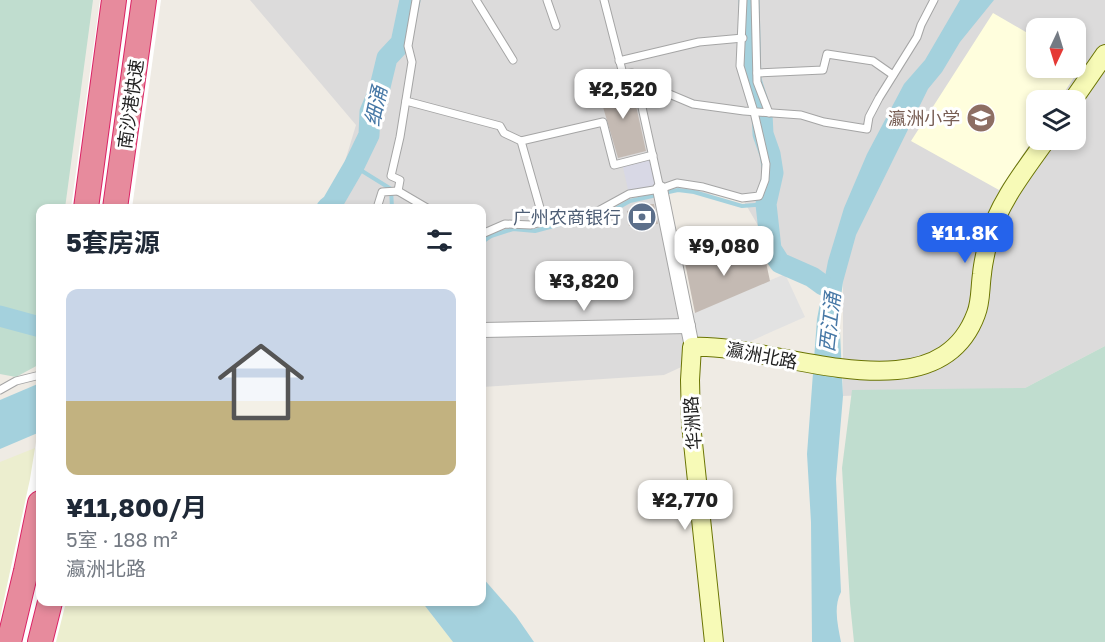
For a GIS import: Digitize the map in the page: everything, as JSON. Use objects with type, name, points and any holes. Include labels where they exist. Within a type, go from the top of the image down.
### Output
[{"type":"highway","name":"南沙港快速","points":[[87,204],[114,0]]},
{"type":"highway","name":"南沙港快速","points":[[116,204],[144,0]]},
{"type":"highway","points":[[9,642],[36,521]]},
{"type":"highway","points":[[40,642],[49,606]]},
{"type":"main road","points":[[1080,90],[1105,54]]},
{"type":"main road","name":"瀛洲北路","points":[[692,347],[726,347],[806,364],[872,370],[922,367],[936,361],[950,353],[960,342],[976,313],[986,252],[994,224],[1013,188],[1039,150]]},
{"type":"main road","name":"华洲路","points":[[692,347],[691,424],[714,642]]},
{"type":"street","points":[[660,189],[692,347]]},
{"type":"street","points":[[486,330],[688,326]]},
{"type":"lane","points":[[398,191],[400,180],[391,176],[412,62],[408,46],[416,0]]},
{"type":"lane","points":[[476,0],[513,60]]},
{"type":"lane","points":[[547,0],[556,26]]},
{"type":"lane","points":[[604,0],[622,74],[632,73],[636,80],[660,189]]},
{"type":"lane","points":[[486,232],[505,224],[531,225],[598,211],[629,194],[660,189],[677,183],[703,187],[742,198],[759,196],[765,180],[766,164],[740,66],[743,0]]},
{"type":"lane","points":[[755,0],[757,82],[768,113]]},
{"type":"lane","points":[[636,80],[693,104],[801,115],[824,122],[867,129],[874,107],[917,37],[934,0]]},
{"type":"lane","points":[[619,61],[699,42],[743,38]]},
{"type":"lane","points":[[757,73],[823,70],[827,54],[873,62],[893,75]]},
{"type":"lane","points":[[406,101],[500,126],[504,133],[521,141],[603,122],[614,165],[653,154]]},
{"type":"lane","points":[[521,141],[544,222]]},
{"type":"lane","points":[[378,204],[382,192],[398,191],[420,204]]},
{"type":"lane","points":[[0,390],[16,381],[36,376]]},
{"type":"shaded area","points":[[0,0],[93,0],[66,204],[36,204],[36,366],[16,377],[0,374]]},
{"type":"shaded area","points":[[250,0],[1105,0],[1105,346],[1025,388],[843,396],[843,282],[780,263],[742,198],[661,189],[690,363],[664,375],[486,387],[486,204],[332,204],[356,125]]},
{"type":"shaded area","name":"瀛洲小学","points":[[993,13],[1026,32],[1026,78],[1074,78],[1066,90],[1026,90],[1026,150],[999,190],[911,141]]},
{"type":"shaded area","points":[[653,155],[660,189],[629,194],[622,163]]},
{"type":"shaded area","points":[[785,274],[805,317],[751,341],[749,352],[692,347],[686,316]]},
{"type":"shaded area","points":[[1105,346],[1105,642],[854,642],[842,468],[852,390],[1025,388]]},
{"type":"shaded area","points":[[36,448],[36,606],[425,606],[453,642],[0,642],[0,462]]},
{"type":"water","name":"西江涌","points":[[960,0],[994,0],[960,42],[942,72],[928,89],[856,235],[843,282],[839,311],[843,396],[836,479],[841,592],[837,604],[837,617],[841,642],[812,642],[811,522],[807,454],[817,319],[828,261],[844,208],[867,154],[904,84],[925,60]]},
{"type":"water","points":[[36,385],[36,434],[0,449],[0,400]]},
{"type":"water","points":[[486,582],[516,616],[534,642],[453,642],[425,606],[486,606]]},
{"type":"pier","points":[[100,0],[161,0],[133,204],[72,204]]},
{"type":"pier","points":[[36,442],[36,606],[65,606],[56,642],[0,642],[0,618]]},
{"type":"building","points":[[631,83],[646,151],[618,158],[598,90]]},
{"type":"building","name":"广州农商银行","points":[[654,204],[658,224],[629,226],[627,211]]},
{"type":"building","points":[[764,253],[770,281],[695,313],[684,258]]},
{"type":"waterway","name":"细涌","points":[[332,204],[369,135],[370,112],[379,91],[387,58],[401,43],[410,0]]},
{"type":"waterway","name":"西江涌","points":[[749,0],[751,80],[762,114],[763,134],[770,154],[773,173],[766,204],[771,249],[780,263],[812,277],[823,285]]},
{"type":"waterway","points":[[354,166],[391,189],[392,204]]},
{"type":"waterway","points":[[664,193],[678,190],[694,192],[742,206],[766,204]]},
{"type":"waterway","points":[[486,239],[513,229],[535,231],[576,220],[603,216],[630,201],[657,195]]},
{"type":"waterway","points":[[0,316],[36,326]]},
{"type":"place","name":"瀛洲小学","points":[[981,118]]},
{"type":"place","name":"广州农商银行","points":[[642,217]]}]
